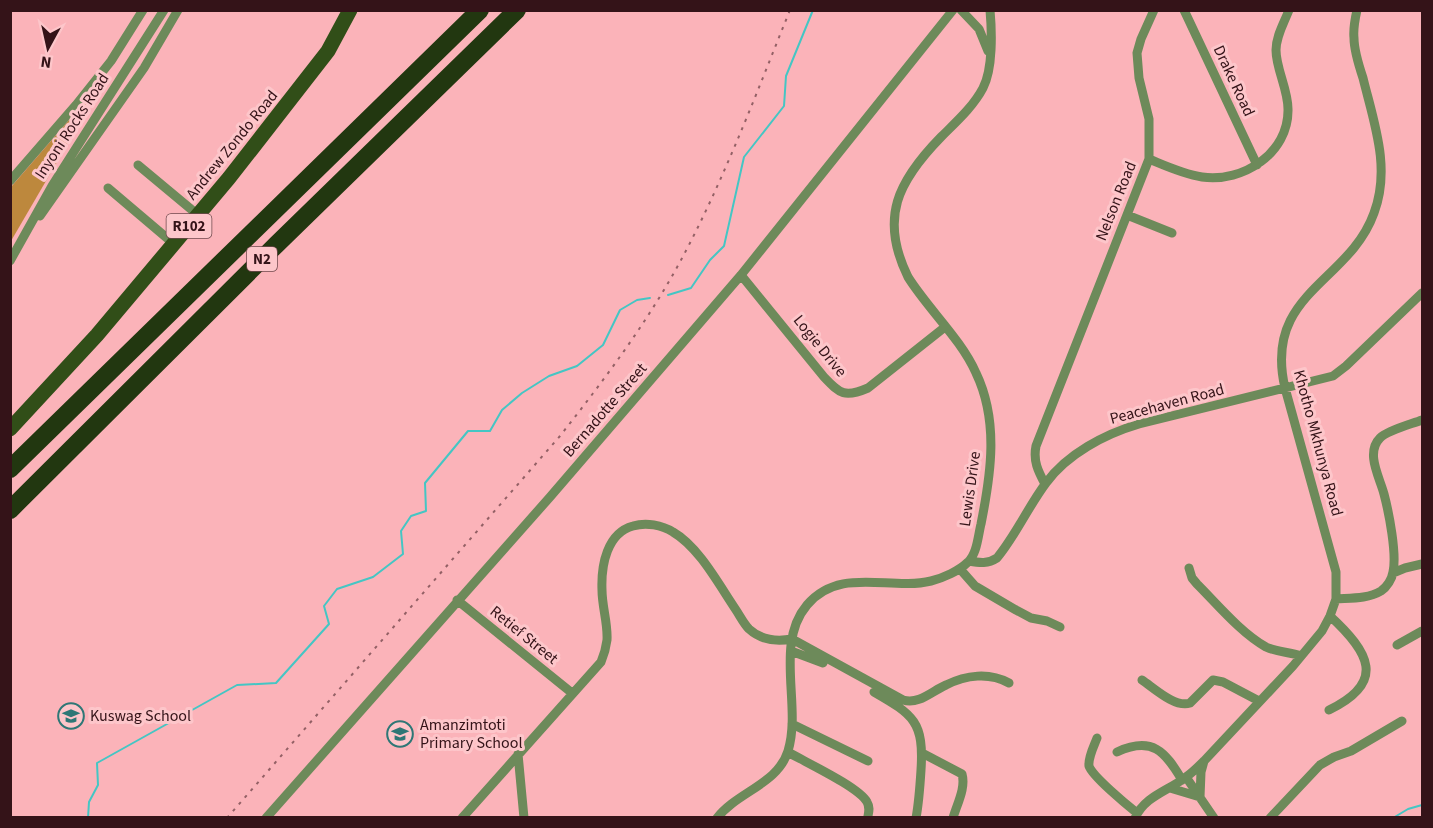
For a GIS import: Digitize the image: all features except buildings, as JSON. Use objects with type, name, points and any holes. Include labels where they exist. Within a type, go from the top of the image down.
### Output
[{"type":"highway","name":"N2","points":[[10,469],[480,10]]},
{"type":"highway","name":"N2","points":[[10,510],[517,10]]},
{"type":"main road","name":"Andrew Zondo Road","points":[[10,429],[98,333],[198,215],[317,67],[351,10]]},
{"type":"street","points":[[10,181],[111,61],[143,10]]},
{"type":"street","name":"Inyoni Rocks Road","points":[[10,261],[52,186],[164,10]]},
{"type":"street","points":[[30,226],[43,213],[144,68],[178,10]]},
{"type":"street","name":"Bernadotte Street","points":[[266,818],[558,488],[741,274],[953,10]]},
{"type":"street","points":[[961,10],[979,29],[989,54]]},
{"type":"street","name":"Lewis Drive","points":[[969,561],[977,545],[988,487],[991,454],[987,402],[976,372],[945,327],[918,294],[900,261],[895,240],[894,208],[898,195],[917,163],[968,111],[983,87],[989,69],[992,37],[990,10]]},
{"type":"street","points":[[1149,159],[1150,131],[1139,78],[1137,53],[1154,10]]},
{"type":"street","name":"Drake Road","points":[[1184,10],[1257,165]]},
{"type":"street","name":"Nelson Road","points":[[1045,484],[1036,466],[1034,455],[1036,446],[1149,159],[1178,171],[1201,177],[1217,178],[1231,176],[1257,165],[1275,149],[1288,117],[1287,97],[1276,52],[1277,41],[1289,10]]},
{"type":"street","name":"Khotho Mkhunya Road","points":[[1136,815],[1152,797],[1184,779],[1204,761],[1301,656],[1322,631],[1336,598],[1336,572],[1285,388],[1281,357],[1289,323],[1305,298],[1365,232],[1373,216],[1382,185],[1382,158],[1354,38],[1357,10]]},
{"type":"street","points":[[138,165],[198,215]]},
{"type":"street","points":[[108,188],[174,244]]},
{"type":"street","points":[[1127,215],[1172,233]]},
{"type":"street","name":"Logie Drive","points":[[741,274],[824,376],[838,391],[845,394],[868,388],[945,327]]},
{"type":"street","name":"Peacehaven Road","points":[[969,561],[984,563],[997,558],[1045,484],[1066,462],[1113,433],[1139,424],[1308,383],[1339,372],[1422,293]]},
{"type":"street","points":[[1336,598],[1364,597],[1381,591],[1389,583],[1393,573],[1390,529],[1384,495],[1374,460],[1375,448],[1379,439],[1384,435],[1422,420]]},
{"type":"street","points":[[462,818],[601,662],[607,638],[602,591],[603,567],[614,538],[624,528],[639,524],[653,525],[671,531],[684,539],[695,550],[748,628],[772,640],[792,639],[881,689],[909,702],[923,698],[947,684],[973,677],[991,676],[1009,683]]},
{"type":"street","points":[[717,818],[734,800],[767,779],[781,766],[788,752],[792,724],[792,639],[796,623],[806,606],[830,587],[841,583],[931,581],[960,568],[969,561]]},
{"type":"street","points":[[1393,573],[1422,564]]},
{"type":"street","points":[[960,568],[975,586],[1031,618],[1047,621],[1060,627]]},
{"type":"street","points":[[1189,568],[1197,584],[1251,636],[1271,649],[1301,656]]},
{"type":"street","name":"Retief Street","points":[[457,600],[572,693]]},
{"type":"street","points":[[1329,710],[1355,694],[1365,681],[1367,672],[1367,665],[1355,643],[1330,616]]},
{"type":"street","points":[[1397,645],[1422,631]]},
{"type":"street","points":[[791,651],[823,663],[891,702],[920,730],[922,753],[916,818]]},
{"type":"street","points":[[1142,680],[1185,705],[1190,703],[1213,680],[1223,682],[1259,701]]},
{"type":"street","points":[[1270,818],[1320,765],[1351,751],[1402,721]]},
{"type":"street","points":[[792,724],[868,761]]},
{"type":"street","points":[[1097,738],[1089,762],[1091,771],[1136,815]]},
{"type":"street","points":[[1117,752],[1137,745],[1159,750],[1169,758],[1214,818]]},
{"type":"street","points":[[788,752],[857,791],[867,801],[868,816]]},
{"type":"street","points":[[922,753],[962,774],[962,788],[953,818]]},
{"type":"street","points":[[518,754],[524,818]]},
{"type":"street","points":[[1200,798],[1201,772],[1204,761]]},
{"type":"street","points":[[1170,788],[1200,798]]},
{"type":"shaded area","points":[[89,97],[78,126],[11,241],[11,187]]},
{"type":"waterway","points":[[668,295],[691,288],[710,260],[724,246],[744,157],[784,106],[786,76],[813,10]]},
{"type":"waterway","points":[[88,818],[89,802],[98,785],[97,763],[237,685],[276,683],[329,624],[324,606],[337,589],[373,577],[403,554],[401,531],[411,516],[426,511],[425,483],[468,431],[490,431],[502,410],[522,393],[549,376],[577,366],[603,345],[620,310],[637,300],[650,298]]},
{"type":"waterway","points":[[1393,818],[1408,809],[1422,805]]},
{"type":"railway","points":[[227,818],[560,436],[624,351],[668,283],[697,230],[739,136],[790,10]]},
{"type":"place","name":"Kuswag School","points":[[71,716]]},
{"type":"place","name":"Amanzimtoti Primary School","points":[[400,734]]}]
